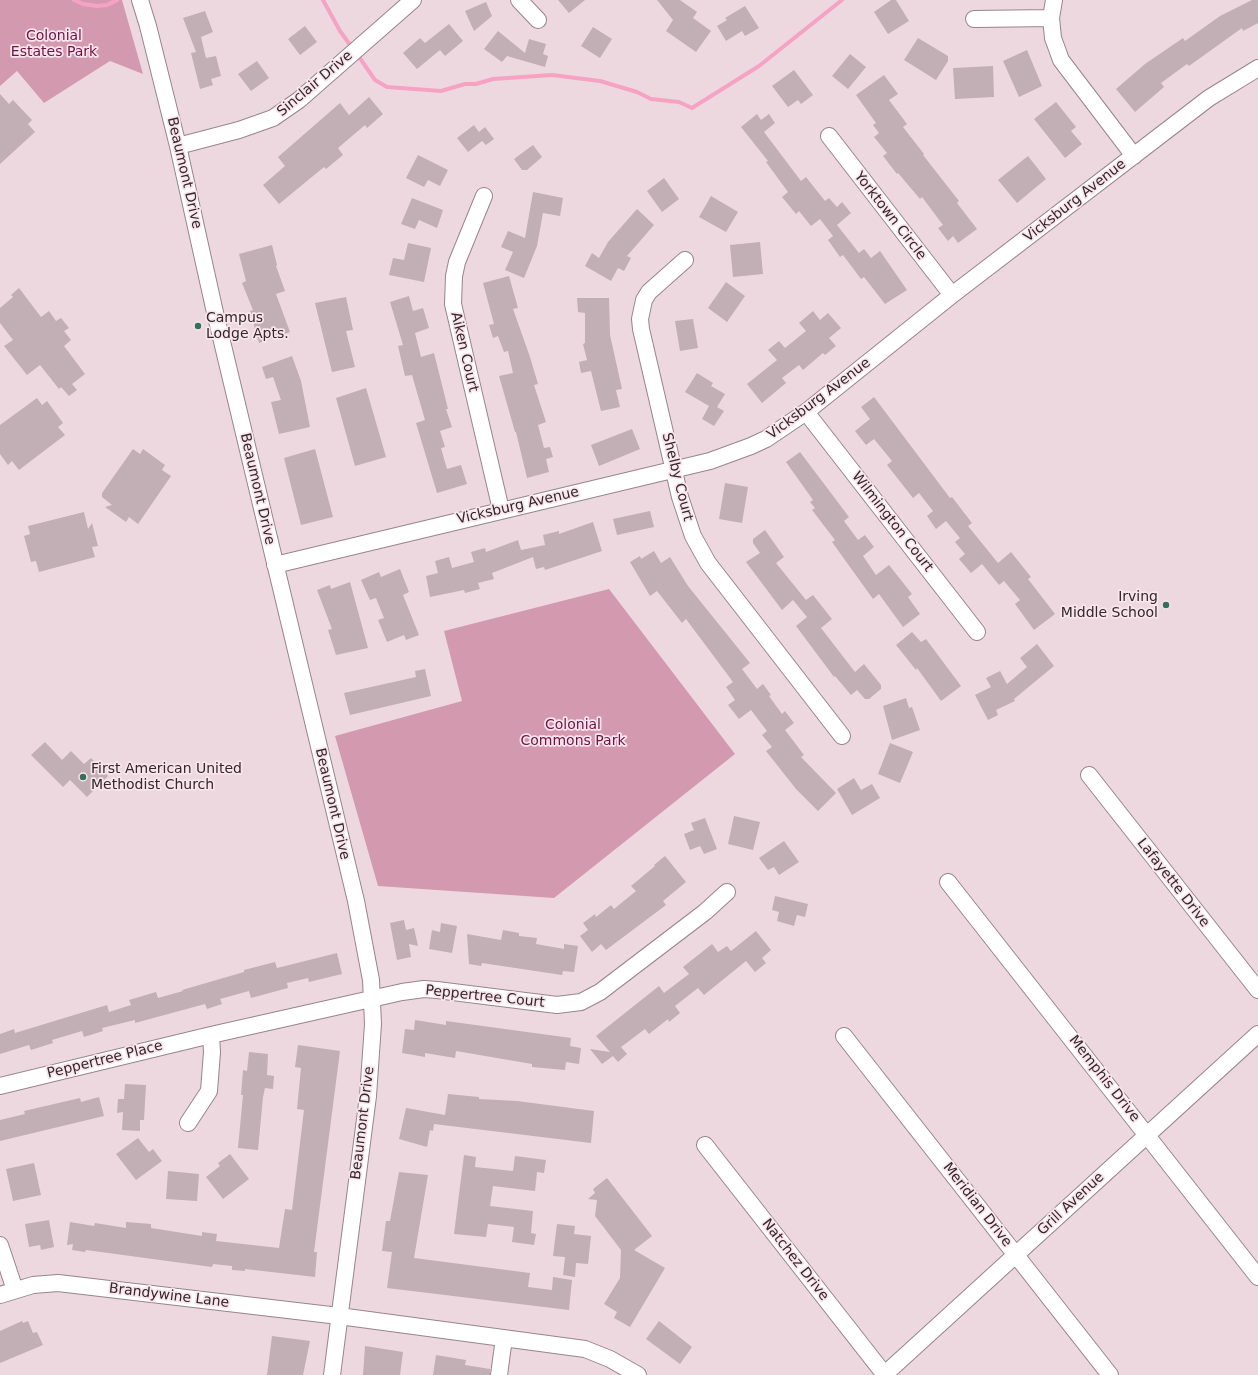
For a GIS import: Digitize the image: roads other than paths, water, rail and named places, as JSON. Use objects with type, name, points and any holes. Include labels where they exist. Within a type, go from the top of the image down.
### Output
[{"type":"street","name":"Sinclair Drive","points":[[178,146],[239,130],[273,118],[299,100],[413,0]]},
{"type":"street","points":[[520,0],[538,20]]},
{"type":"street","points":[[1054,0],[1051,18],[1053,38],[1061,60],[1134,156]]},
{"type":"street","name":"Beaumont Drive","points":[[142,5],[178,146],[214,308],[356,901],[367,956],[372,998],[372,1052],[368,1096],[332,1375]]},
{"type":"street","points":[[974,19],[1051,18]]},
{"type":"street","name":"Vicksburg Avenue","points":[[275,565],[710,461],[766,439],[806,412],[952,295],[1209,98],[1258,68]]},
{"type":"street","name":"Yorktown Circle","points":[[829,136],[952,295]]},
{"type":"street","name":"Aiken Court","points":[[484,196],[457,262],[454,276],[453,304],[501,510]]},
{"type":"street","name":"Shelby Court","points":[[685,260],[649,292],[644,300],[640,319],[641,329],[680,497],[693,536],[708,563],[842,736]]},
{"type":"street","name":"Wilmington Court","points":[[806,412],[977,632]]},
{"type":"street","name":"Lafayette Drive","points":[[1089,775],[1258,990]]},
{"type":"street","name":"Memphis Drive","points":[[948,882],[1258,1277]]},
{"type":"street","name":"Peppertree Court","points":[[211,1035],[372,998],[424,989],[541,1004],[569,1004],[580,1002],[600,992],[705,912],[727,892]]},
{"type":"street","name":"Grill Avenue","points":[[884,1375],[1258,1034]]},
{"type":"street","points":[[188,1123],[209,1091],[212,1052],[211,1035]]},
{"type":"street","name":"Peppertree Place","points":[[0,1086],[211,1035]]},
{"type":"street","name":"Meridian Drive","points":[[844,1036],[1110,1375]]},
{"type":"street","name":"Natchez Drive","points":[[706,1145],[884,1375]]},
{"type":"street","points":[[0,1245],[15,1290]]},
{"type":"street","name":"Brandywine Lane","points":[[0,1295],[46,1283],[58,1283],[339,1316]]},
{"type":"street","points":[[339,1316],[585,1349],[610,1359],[638,1375]]},
{"type":"street","points":[[499,1375],[504,1338]]},
{"type":"waterway","points":[[74,0],[83,4],[97,6],[107,5],[117,0]]},
{"type":"waterway","points":[[323,0],[340,31],[353,49]]},
{"type":"waterway","points":[[357,54],[375,80],[387,87],[441,91],[465,84],[476,84],[493,79],[552,75],[600,81],[637,92],[651,99],[679,102],[692,108],[759,66],[842,0]]},
{"type":"place","name":"Campus Lodge Apts.","points":[[198,326]]},
{"type":"place","name":"Irving Middle School","points":[[1166,605]]},
{"type":"place","name":"First American United Methodist Church","points":[[83,777]]},
{"type":"park label","name":"Colonial Estates Park","points":[[54,44]]},
{"type":"park label","name":"Colonial Commons Park","points":[[573,734]]}]
